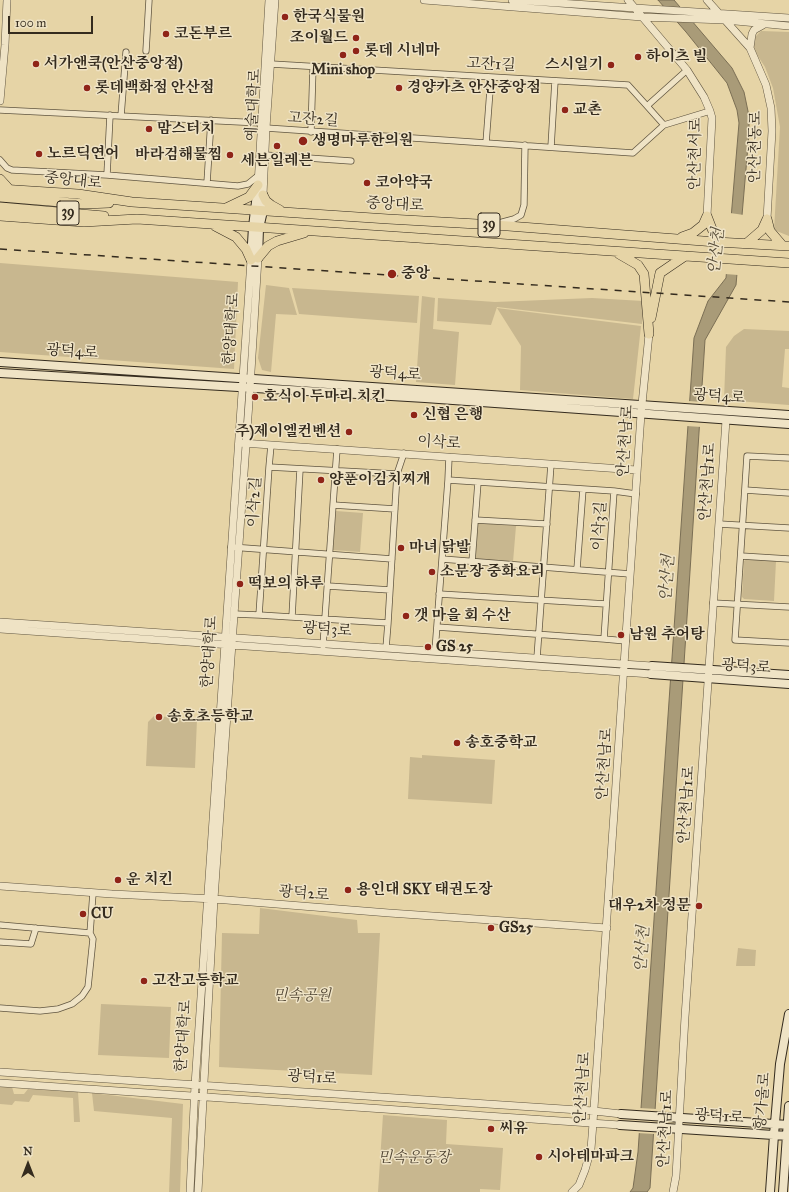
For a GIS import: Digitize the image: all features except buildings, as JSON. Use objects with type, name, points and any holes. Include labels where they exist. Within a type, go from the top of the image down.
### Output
[{"type":"main road","points":[[0,179],[10,190]]},
{"type":"main road","points":[[224,208],[249,197],[258,185]]},
{"type":"main road","name":"예술대학로","points":[[258,185],[259,211]]},
{"type":"main road","name":"중앙대로","points":[[0,190],[78,194],[132,202],[259,211],[495,225],[678,238],[752,241],[785,245]]},
{"type":"main road","points":[[263,195],[266,201],[278,209],[308,214]]},
{"type":"main road","name":"예술대학로","points":[[259,211],[263,195]]},
{"type":"main road","name":"39","points":[[0,197],[85,204],[132,202]]},
{"type":"main road","name":"39","points":[[0,207],[137,219]]},
{"type":"main road","name":"한양대학로","points":[[254,259],[256,228],[259,211]]},
{"type":"main road","name":"중앙대로","points":[[0,216],[84,222],[137,219],[616,252],[789,262]]},
{"type":"main road","points":[[678,238],[693,233],[703,225],[707,216]]},
{"type":"main road","points":[[707,216],[718,240]]},
{"type":"main road","points":[[752,241],[762,230],[767,219]]},
{"type":"main road","points":[[767,219],[770,231],[785,245]]},
{"type":"main road","points":[[212,224],[236,237],[254,259],[268,246],[277,241],[311,231]]},
{"type":"main road","points":[[616,252],[638,265],[644,274],[649,334]]},
{"type":"main road","points":[[649,334],[660,274],[685,256]]},
{"type":"main road","name":"광덕4로","points":[[0,362],[246,378],[641,410],[668,416],[789,424]]},
{"type":"main road","name":"광덕4로","points":[[0,373],[432,399],[641,410],[669,407],[789,415]]},
{"type":"main road","points":[[651,670],[705,674]]},
{"type":"main road","name":"광덕3로","points":[[705,674],[789,675]]},
{"type":"main road","name":"광덕3로","points":[[705,674],[789,684]]},
{"type":"main road","name":"항가울로","points":[[770,1192],[780,1064],[789,1014]]},
{"type":"main road","name":"항가울로","points":[[783,1192],[789,1106]]},
{"type":"main road","name":"광덕1로","points":[[621,1114],[788,1125]]},
{"type":"main road","name":"광덕1로","points":[[620,1125],[788,1136]]},
{"type":"street","points":[[0,101],[7,0]]},
{"type":"street","points":[[146,51],[149,0]]},
{"type":"street","name":"예술대학로","points":[[263,195],[269,0]]},
{"type":"street","name":"예술대학로","points":[[258,185],[275,0]]},
{"type":"street","points":[[424,0],[642,17],[709,16],[719,14],[789,18]]},
{"type":"street","points":[[512,0],[709,16],[726,20],[765,25],[789,26]]},
{"type":"street","points":[[592,6],[601,0]]},
{"type":"street","name":"안산천서로","points":[[628,0],[634,9],[687,70],[704,97],[710,111],[712,118],[707,216]]},
{"type":"street","name":"안산천동로","points":[[707,0],[750,48],[766,85],[771,108],[772,130],[767,219]]},
{"type":"street","points":[[750,48],[754,30],[765,25]]},
{"type":"street","points":[[121,116],[126,52]]},
{"type":"street","name":"고잔1길","points":[[270,64],[628,85],[664,125]]},
{"type":"street","points":[[310,132],[313,66]]},
{"type":"street","points":[[647,106],[687,70]]},
{"type":"street","points":[[486,143],[491,77]]},
{"type":"street","points":[[551,147],[555,81]]},
{"type":"street","name":"고잔2길","points":[[0,110],[110,114],[121,116],[211,120],[310,132],[633,152],[664,125],[710,111]]},
{"type":"street","points":[[107,176],[110,114]]},
{"type":"street","points":[[207,183],[211,120]]},
{"type":"street","points":[[495,225],[514,219],[521,215],[524,205],[525,145]]},
{"type":"street","points":[[265,155],[350,161]]},
{"type":"street","points":[[0,160],[7,168],[12,170],[238,186],[252,181],[258,175]]},
{"type":"street","name":"한양대학로","points":[[198,1192],[204,1085],[211,899],[225,641],[246,443],[246,378],[254,259]]},
{"type":"street","name":"안산천남로","points":[[572,1192],[579,1185],[591,1149],[641,410],[649,334]]},
{"type":"street","name":"한양대학로","points":[[190,1192],[194,1096],[233,641],[238,442],[246,388]]},
{"type":"street","name":"안산천남1로","points":[[673,1192],[676,1176],[675,1128],[685,1017],[705,674],[713,603],[719,524],[722,420]]},
{"type":"street","name":"이삭로","points":[[238,442],[637,470]]},
{"type":"street","points":[[269,467],[270,444]]},
{"type":"street","points":[[324,647],[337,449]]},
{"type":"street","points":[[386,648],[397,474],[404,453]]},
{"type":"street","points":[[789,458],[747,456],[735,640],[789,643]]},
{"type":"street","points":[[435,651],[449,457]]},
{"type":"street","points":[[537,658],[551,464]]},
{"type":"street","name":"이삭2길","points":[[259,615],[269,467],[397,474]]},
{"type":"street","points":[[292,617],[300,468]]},
{"type":"street","name":"이삭3길","points":[[448,480],[614,491],[604,639]]},
{"type":"street","points":[[472,562],[478,482]]},
{"type":"street","points":[[577,569],[583,489]]},
{"type":"street","points":[[745,490],[789,493]]},
{"type":"street","points":[[614,491],[636,494]]},
{"type":"street","points":[[333,505],[395,509]]},
{"type":"street","points":[[475,520],[547,524]]},
{"type":"street","points":[[719,524],[789,528]]},
{"type":"street","points":[[235,547],[392,559]]},
{"type":"street","points":[[740,556],[789,559]]},
{"type":"street","points":[[442,559],[630,574]]},
{"type":"street","points":[[328,586],[390,590]]},
{"type":"street","points":[[439,594],[606,604]]},
{"type":"street","points":[[713,603],[789,607]]},
{"type":"street","points":[[234,614],[388,623]]},
{"type":"street","name":"광덕3로","points":[[0,622],[225,641]]},
{"type":"street","points":[[437,627],[626,641]]},
{"type":"street","name":"광덕3로","points":[[0,629],[324,647],[624,672],[651,670]]},
{"type":"street","name":"광덕3로","points":[[324,647],[386,648],[624,664],[651,670]]},
{"type":"street","name":"광덕2로","points":[[0,886],[93,893],[211,899],[607,928]]},
{"type":"street","points":[[0,1008],[40,1011],[58,1009],[72,1004],[82,996],[88,987],[93,939],[90,933],[93,893]]},
{"type":"street","points":[[0,925],[90,933]]},
{"type":"street","points":[[0,942],[31,944],[36,928]]},
{"type":"street","name":"광덕1로","points":[[0,1072],[621,1114]]},
{"type":"street","name":"광덕1로","points":[[0,1083],[620,1125]]},
{"type":"green space","points":[[761,31],[789,32],[789,236],[774,230],[780,127],[773,88],[765,67],[752,47],[754,38]]},
{"type":"green space","points":[[0,263],[238,282],[234,369],[0,352]]},
{"type":"green space","points":[[266,285],[289,288],[297,315],[276,314],[271,372],[262,370],[258,358]]},
{"type":"green space","points":[[292,288],[419,296],[417,323],[299,314]]},
{"type":"green space","points":[[422,296],[435,298],[433,329],[459,332],[455,385],[416,382]]},
{"type":"green space","points":[[438,298],[495,302],[592,298],[643,301],[642,324],[497,307],[491,325],[437,321]]},
{"type":"green space","points":[[497,308],[641,326],[633,399],[520,390],[521,346]]},
{"type":"green space","points":[[744,329],[789,331],[789,349],[785,349],[782,387],[789,388],[789,405],[724,400],[726,347],[734,336]]},
{"type":"green space","points":[[336,511],[363,513],[360,552],[333,550]]},
{"type":"green space","points":[[478,523],[516,526],[513,562],[475,559]]},
{"type":"green space","points":[[747,559],[776,561],[774,601],[744,599],[742,597],[744,561]]},
{"type":"green space","points":[[154,716],[197,719],[195,768],[146,766],[148,722]]},
{"type":"green space","points":[[422,755],[495,760],[492,804],[408,799],[410,757],[422,758]]},
{"type":"green space","name":"민속공원","points":[[260,908],[357,920],[358,933],[380,933],[372,1075],[219,1067],[222,933],[259,934]]},
{"type":"green space","points":[[738,948],[756,950],[755,966],[736,966]]},
{"type":"green space","points":[[101,1004],[171,1007],[169,1058],[98,1055]]},
{"type":"green space","points":[[0,1087],[12,1087],[14,1094],[24,1094],[28,1089],[78,1092],[80,1122],[74,1122],[73,1098],[33,1095],[29,1102],[15,1101],[12,1105],[0,1104]]},
{"type":"green space","points":[[92,1093],[183,1104],[180,1192],[169,1192],[172,1118],[94,1111]]},
{"type":"green space","name":"민속운동장","points":[[383,1115],[447,1120],[446,1144],[503,1148],[500,1190],[480,1189],[480,1192],[378,1192]]},
{"type":"shaded area","name":"안산천","points":[[658,0],[674,0],[732,68],[744,92],[749,116],[749,134],[736,285],[705,340],[650,1188],[647,1192],[630,1192],[633,1188],[638,1152],[694,338],[708,301],[726,278],[739,123],[737,110],[727,83]]},
{"type":"pier","points":[[730,213],[744,215],[738,275],[725,274]]},
{"type":"pier","points":[[688,401],[703,402],[702,427],[686,426]]},
{"type":"pier","points":[[639,1108],[657,1109],[655,1134],[637,1133]]},
{"type":"railway","points":[[0,249],[789,302]]},
{"type":"place","name":"한국식물원","points":[[285,17]]},
{"type":"place","name":"코돈부르","points":[[166,34]]},
{"type":"place","name":"조이월드","points":[[356,38]]},
{"type":"place","name":"롯데 시네마","points":[[356,51]]},
{"type":"place","name":"Mini shop","points":[[343,55]]},
{"type":"place","name":"하이츠 빌","points":[[638,57]]},
{"type":"place","name":"서가앤쿡(안산중앙점)","points":[[36,64]]},
{"type":"place","name":"스시일기","points":[[611,65]]},
{"type":"place","name":"롯데백화점 안산점","points":[[87,88]]},
{"type":"place","name":"경양카츠 안산중앙점","points":[[399,88]]},
{"type":"place","name":"교촌","points":[[565,110]]},
{"type":"place","name":"맘스터치","points":[[149,129]]},
{"type":"place","name":"생명마루한의원","points":[[303,141]]},
{"type":"place","name":"세븐일레븐","points":[[277,146]]},
{"type":"place","name":"노르딕연어","points":[[39,154]]},
{"type":"place","name":"바라검해물찜","points":[[230,155]]},
{"type":"place","name":"코아약국","points":[[367,183]]},
{"type":"place","name":"중앙","points":[[392,274]]},
{"type":"place","name":"호식이 두마리 치킨","points":[[255,397]]},
{"type":"place","name":"신협 은행","points":[[414,415]]},
{"type":"place","name":"주)제이엘컨벤션","points":[[349,432]]},
{"type":"place","name":"양푼이김치찌개","points":[[321,480]]},
{"type":"place","name":"마녀 닭발","points":[[401,548]]},
{"type":"place","name":"소문장 중화요리","points":[[432,572]]},
{"type":"place","name":"떡보의 하루","points":[[240,584]]},
{"type":"place","name":"갯 마을 회 수산","points":[[406,616]]},
{"type":"place","name":"남원 추어탕","points":[[621,635]]},
{"type":"place","name":"GS 25","points":[[428,647]]},
{"type":"place","name":"송호초등학교","points":[[159,717]]},
{"type":"place","name":"송호중학교","points":[[457,743]]},
{"type":"place","name":"운 치킨","points":[[118,880]]},
{"type":"place","name":"용인대 SKY 태권도장","points":[[348,890]]},
{"type":"place","name":"대우2차 정문","points":[[699,906]]},
{"type":"place","name":"CU","points":[[83,914]]},
{"type":"place","name":"GS25","points":[[491,928]]},
{"type":"place","name":"고잔고등학교","points":[[144,981]]},
{"type":"place","name":"씨유","points":[[491,1129]]},
{"type":"place","name":"시아테마파크","points":[[539,1157]]}]
